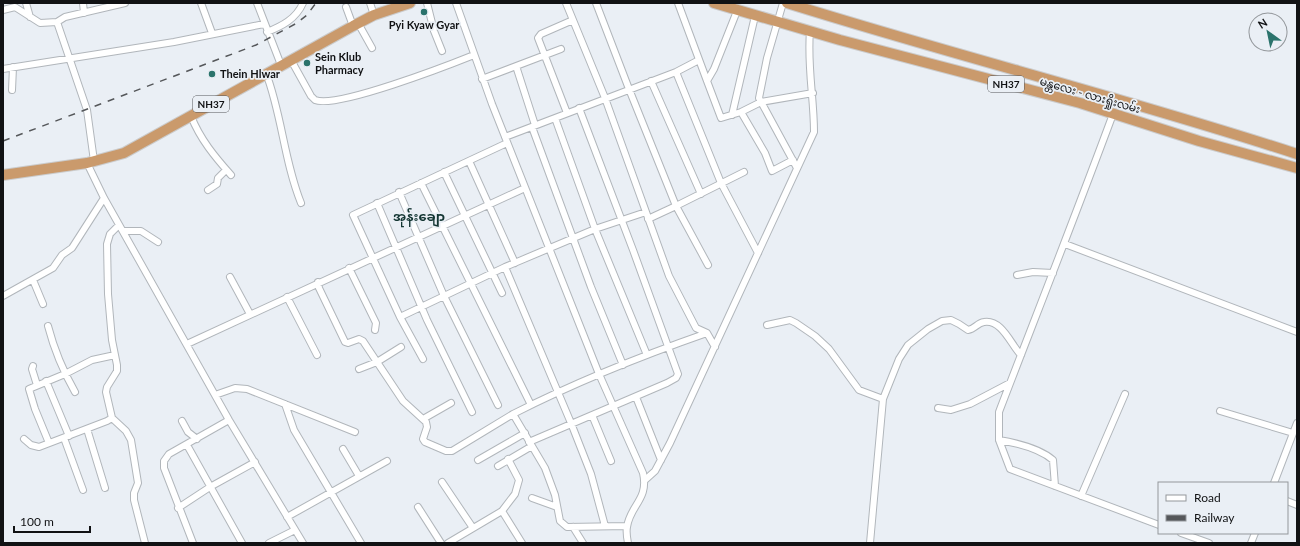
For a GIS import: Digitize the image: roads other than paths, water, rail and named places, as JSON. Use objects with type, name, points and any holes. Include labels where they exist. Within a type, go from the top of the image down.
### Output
[{"type":"highway","name":"NH37","points":[[3,175],[91,162],[124,153],[266,73],[374,15],[410,3]]},
{"type":"highway","name":"မန္တလေး - လားရှိုးလမ်း","points":[[714,3],[737,11],[810,31],[1080,103],[1199,141],[1297,168]]},
{"type":"highway","name":"မန္တလေး - လားရှိုးလမ်း","points":[[787,3],[854,24],[1173,116],[1297,154]]},
{"type":"highway","points":[[851,42],[854,24]]},
{"type":"street","points":[[26,3],[30,17]]},
{"type":"street","points":[[3,10],[15,7],[40,24],[58,22],[65,17],[125,3]]},
{"type":"street","points":[[201,3],[212,33]]},
{"type":"street","points":[[257,3],[281,65]]},
{"type":"street","points":[[267,32],[290,20],[303,3]]},
{"type":"street","points":[[370,3],[374,15]]},
{"type":"street","points":[[426,3],[434,31],[442,51]]},
{"type":"street","points":[[456,3],[482,79],[599,374],[643,473],[645,480],[641,498],[627,526],[628,543]]},
{"type":"street","points":[[566,3],[605,98],[659,252],[682,304],[696,328],[707,333],[714,347]]},
{"type":"street","points":[[596,3],[628,89],[676,206],[708,265]]},
{"type":"street","points":[[678,3],[721,118],[741,112],[761,102],[813,93]]},
{"type":"street","points":[[783,3],[759,98],[797,168]]},
{"type":"street","points":[[84,4],[84,13]]},
{"type":"street","points":[[346,7],[372,48]]},
{"type":"street","points":[[707,81],[714,69],[737,11]]},
{"type":"street","points":[[732,115],[756,16]]},
{"type":"street","points":[[567,113],[538,38],[541,34],[573,20]]},
{"type":"street","points":[[58,22],[87,110],[91,162],[104,198],[229,420],[302,543]]},
{"type":"street","points":[[3,69],[174,42],[212,33],[264,24]]},
{"type":"street","points":[[645,480],[655,471],[661,460],[814,132],[813,93],[809,79],[810,31]]},
{"type":"street","points":[[482,79],[561,49]]},
{"type":"street","points":[[291,60],[311,96],[314,100],[319,101],[389,87],[474,55]]},
{"type":"street","points":[[423,359],[400,317],[353,214],[469,161],[533,126],[676,72],[699,60]]},
{"type":"street","points":[[516,66],[533,126],[573,238],[623,365]]},
{"type":"street","points":[[12,90],[13,68]]},
{"type":"street","points":[[676,72],[721,183],[758,253]]},
{"type":"street","points":[[266,73],[275,97],[284,146],[301,203]]},
{"type":"street","points":[[651,81],[701,194]]},
{"type":"street","points":[[498,466],[531,444],[572,423],[636,397],[676,378],[678,374],[579,108]]},
{"type":"street","points":[[741,112],[765,153],[772,171],[792,160]]},
{"type":"street","points":[[1113,114],[1065,244],[999,412],[999,440],[1010,469],[1158,525]]},
{"type":"street","points":[[191,116],[203,141],[231,176]]},
{"type":"street","points":[[555,118],[595,229],[647,355]]},
{"type":"street","points":[[469,161],[515,262]]},
{"type":"street","points":[[208,190],[217,184],[218,178],[226,170]]},
{"type":"street","points":[[444,172],[502,292]]},
{"type":"street","points":[[648,219],[744,172]]},
{"type":"street","points":[[421,183],[469,283],[531,405]]},
{"type":"street","points":[[187,344],[318,282],[525,188]]},
{"type":"street","points":[[399,192],[444,296],[498,405]]},
{"type":"street","points":[[3,296],[49,271],[62,255],[72,248],[104,198]]},
{"type":"street","points":[[377,203],[422,306],[472,412]]},
{"type":"street","points":[[400,317],[515,262],[595,229],[646,212]]},
{"type":"street","points":[[145,543],[134,500],[134,493],[138,483],[131,440],[126,431],[112,418],[106,392],[117,371],[112,340],[108,294],[107,244],[110,234],[121,228],[141,231],[158,242]]},
{"type":"street","points":[[1065,244],[1297,332]]},
{"type":"street","points":[[505,267],[572,423],[591,474],[606,526]]},
{"type":"street","points":[[349,268],[376,322],[374,330]]},
{"type":"street","points":[[1017,275],[1033,272],[1052,274]]},
{"type":"street","points":[[230,277],[250,314]]},
{"type":"street","points":[[33,280],[43,304]]},
{"type":"street","points":[[318,282],[319,288],[345,342],[348,344],[359,339],[363,341],[404,401],[423,419],[427,427],[423,439],[446,451],[452,451],[513,414],[558,392],[599,374],[707,333]]},
{"type":"street","points":[[287,297],[317,355]]},
{"type":"street","points":[[767,325],[790,320],[796,323],[815,336],[829,349],[859,390],[883,399]]},
{"type":"street","points":[[870,543],[883,399],[902,352],[928,329],[942,321],[950,320],[968,330],[973,330],[982,322],[990,321],[1002,329],[1013,347],[1021,355]]},
{"type":"street","points":[[48,326],[53,344],[65,374],[75,392]]},
{"type":"street","points":[[359,369],[377,362],[401,346]]},
{"type":"street","points":[[49,443],[28,391],[29,389],[65,374],[92,360],[115,355]]},
{"type":"street","points":[[33,366],[32,369],[37,385]]},
{"type":"street","points":[[46,381],[83,490]]},
{"type":"street","points":[[938,408],[951,410],[970,404],[1010,383]]},
{"type":"street","points":[[215,395],[234,388],[247,389],[355,432]]},
{"type":"street","points":[[1081,496],[1124,394]]},
{"type":"street","points":[[636,397],[661,460]]},
{"type":"street","points":[[423,419],[451,402]]},
{"type":"street","points":[[285,404],[294,430],[361,543]]},
{"type":"street","points":[[1220,411],[1293,433]]},
{"type":"street","points":[[513,414],[525,433],[551,483],[560,521],[567,527],[627,526]]},
{"type":"street","points":[[592,415],[611,461]]},
{"type":"street","points":[[24,439],[31,445],[38,447],[108,422],[112,418]]},
{"type":"street","points":[[193,543],[178,508],[164,468],[164,461],[169,454],[229,420]]},
{"type":"street","points":[[182,421],[188,432],[197,439]]},
{"type":"street","points":[[1274,482],[1297,423]]},
{"type":"street","points":[[88,429],[104,488]]},
{"type":"street","points":[[478,460],[525,433]]},
{"type":"street","points":[[999,440],[1018,443],[1047,455],[1053,460],[1055,486]]},
{"type":"street","points":[[187,445],[242,543]]},
{"type":"street","points":[[343,449],[359,476]]},
{"type":"street","points":[[448,543],[502,512],[515,494],[519,480],[508,459]]},
{"type":"street","points":[[287,517],[387,461]]},
{"type":"street","points":[[178,508],[210,487],[255,462]]},
{"type":"street","points":[[442,482],[473,528]]},
{"type":"street","points":[[532,498],[557,507]]},
{"type":"street","points":[[418,507],[441,543]]},
{"type":"street","points":[[502,512],[522,543]]},
{"type":"street","points":[[573,527],[583,543]]},
{"type":"street","points":[[269,543],[295,530]]},
{"type":"street","points":[[1184,534],[1209,543]]},
{"type":"railway","points":[[3,141],[256,45],[297,23],[307,15],[316,3]]},
{"type":"place","name":"Pyi Kyaw Gyar","points":[[424,12]]},
{"type":"place","name":"Sein Klub Pharmacy","points":[[307,63]]},
{"type":"place","name":"Thein Hlwar","points":[[212,74]]},
{"type":"district","name":"အုန်းချော","points":[[419,216]]}]
